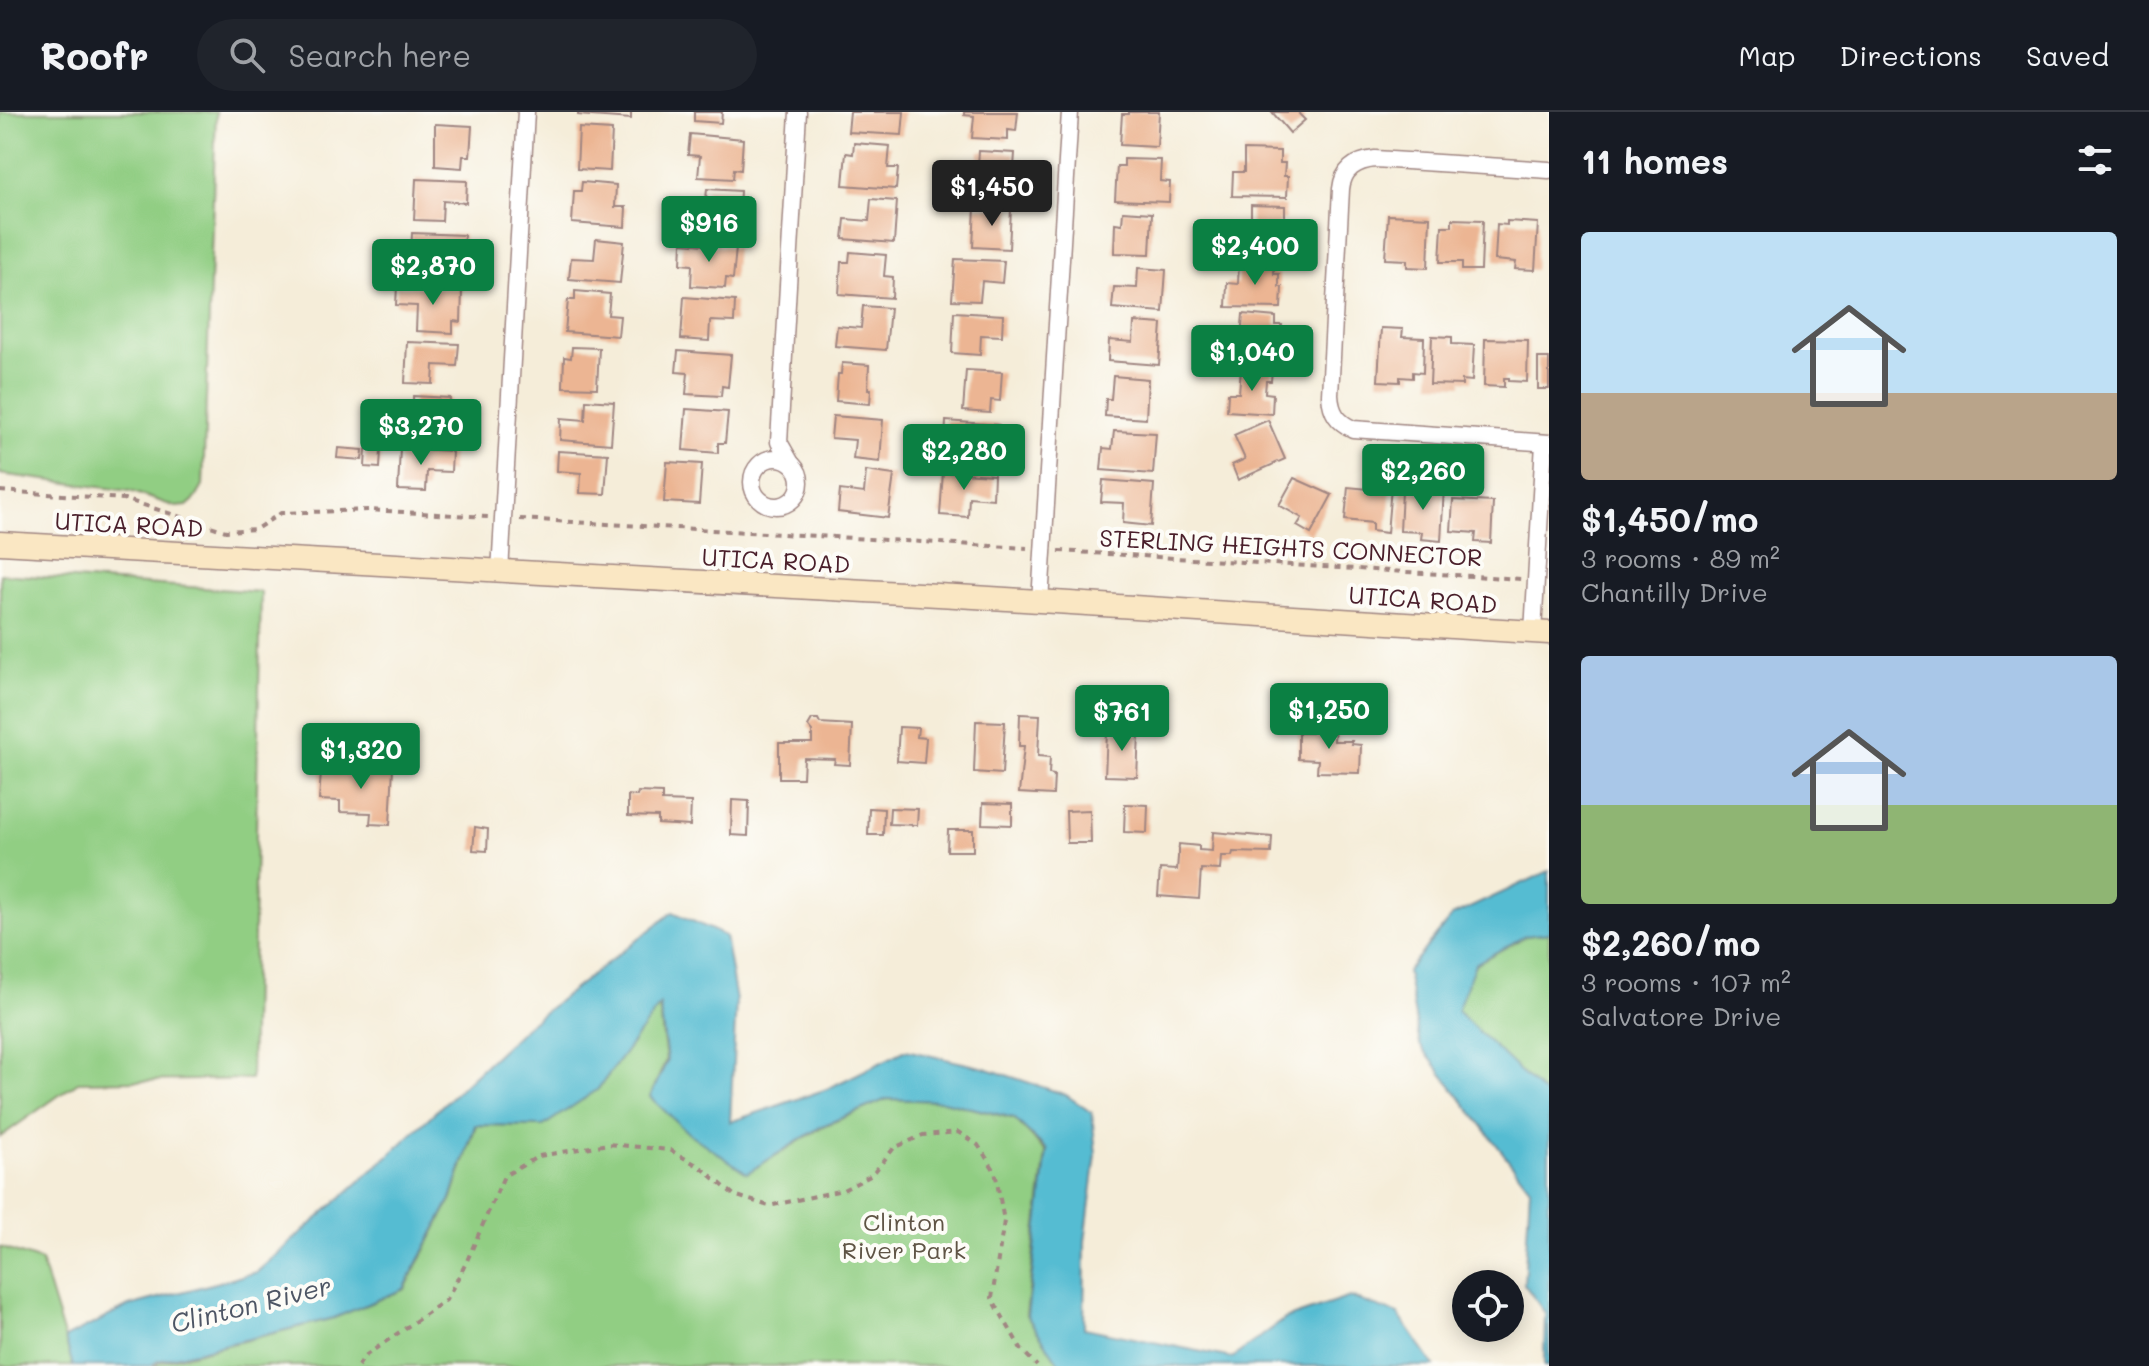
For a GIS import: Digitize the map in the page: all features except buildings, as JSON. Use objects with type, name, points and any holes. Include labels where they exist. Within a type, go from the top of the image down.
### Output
[{"type":"street","points":[[500,572],[526,112]]},
{"type":"street","points":[[779,442],[756,468],[752,484],[758,499],[772,506],[788,503],[798,492],[799,477],[779,442],[798,112]]},
{"type":"street","points":[[1040,602],[1070,112]]},
{"type":"street","points":[[1541,633],[1546,443],[1345,426],[1333,413],[1330,395],[1341,189],[1351,167],[1357,162],[1375,159],[1549,170]]},
{"type":"street","points":[[762,463],[777,458],[791,463]]},
{"type":"street","name":"UTICA ROAD","points":[[0,543],[1541,633]]},
{"type":"path","points":[[0,491],[124,499],[226,531],[256,529],[281,513],[369,510],[487,517]]},
{"type":"path","points":[[516,519],[1031,549]]},
{"type":"path","points":[[774,534],[775,526]]},
{"type":"path","name":"STERLING HEIGHTS CONNECTOR","points":[[1057,551],[1524,579]]},
{"type":"path","points":[[358,1366],[365,1356],[446,1300],[466,1263],[504,1176],[539,1156],[608,1144],[670,1150],[702,1168],[734,1195],[769,1206],[843,1190],[872,1175],[894,1148],[923,1135],[958,1132],[978,1145],[995,1171],[1004,1221],[992,1298],[1021,1349],[1037,1366]]},
{"type":"green space","points":[[0,112],[216,112],[203,486],[187,506],[176,507],[130,491],[0,474]]},
{"type":"green space","points":[[0,574],[261,592],[251,1079],[78,1082],[0,1137]]},
{"type":"green space","points":[[1549,933],[1549,1100],[1456,1011],[1475,964],[1526,936]]},
{"type":"green space","name":"Clinton River Park","points":[[659,1006],[666,1060],[650,1097],[747,1173],[824,1126],[887,1099],[943,1101],[1015,1119],[1046,1152],[1026,1315],[1061,1366],[154,1366],[334,1318],[405,1289],[452,1198],[476,1125],[543,1126],[598,1089]]},
{"type":"green space","points":[[0,1247],[41,1261],[73,1366],[0,1366]]},
{"type":"water","points":[[1549,871],[1549,933],[1525,936],[1475,964],[1457,1011],[1549,1099],[1549,1366],[1544,1366],[1545,1313],[1524,1284],[1530,1188],[1420,1045],[1407,971],[1452,916]]},
{"type":"water","name":"Clinton River","points":[[673,912],[725,936],[736,1001],[730,1122],[827,1089],[906,1050],[985,1068],[1066,1095],[1092,1113],[1096,1155],[1085,1241],[1084,1328],[1232,1358],[1285,1319],[1350,1297],[1398,1314],[1434,1366],[1061,1366],[1027,1316],[1047,1150],[1014,1118],[943,1101],[887,1099],[822,1126],[747,1173],[688,1133],[650,1097],[667,1061],[660,1005],[597,1090],[543,1126],[475,1125],[451,1199],[404,1289],[334,1318],[158,1361],[150,1366],[73,1366],[65,1338],[129,1306],[257,1272],[387,1157],[529,1024]]}]
